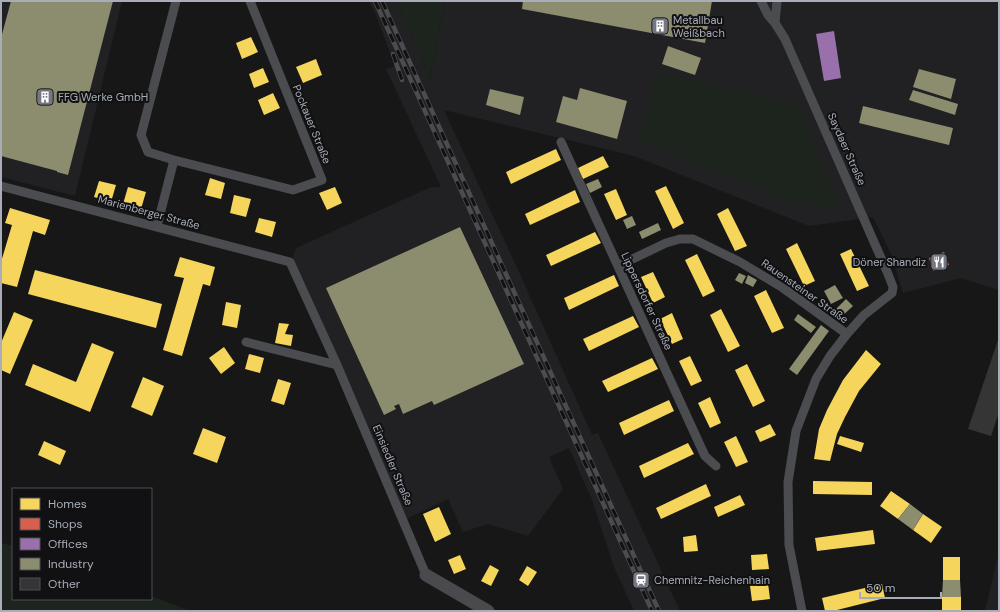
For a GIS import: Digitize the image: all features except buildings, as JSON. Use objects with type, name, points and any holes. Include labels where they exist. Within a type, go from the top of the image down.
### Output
[{"type":"main road","points":[[426,576],[488,611]]},
{"type":"street","name":"Pockauer Straße","points":[[176,1],[141,135],[148,152],[293,190],[322,180],[250,1]]},
{"type":"street","name":"Saydaer Straße","points":[[761,1],[768,15],[785,39],[893,287],[892,293],[864,315],[846,334]]},
{"type":"street","points":[[775,23],[777,1]]},
{"type":"street","name":"Lippersdorfer Straße","points":[[561,142],[704,456],[716,466]]},
{"type":"street","points":[[157,226],[174,160]]},
{"type":"street","name":"Marienberger Straße","points":[[1,186],[290,262]]},
{"type":"street","name":"Rauensteiner Straße","points":[[618,266],[666,243],[680,239],[693,239],[740,262],[783,288],[846,334]]},
{"type":"street","name":"Einsiedler Straße","points":[[290,262],[337,365],[426,576]]},
{"type":"street","points":[[802,611],[789,545],[788,482],[796,431],[816,379],[846,334]]},
{"type":"street","points":[[246,342],[337,365]]},
{"type":"shaded area","name":"FFG Werke GmbH","points":[[1,1],[122,1],[75,196],[1,177]]},
{"type":"shaded area","points":[[369,1],[397,1],[430,78],[445,1],[999,1],[999,290],[961,278],[903,293],[891,254],[873,217],[809,226],[634,156],[444,110],[592,435],[598,433],[680,611],[634,611],[614,567],[592,500],[569,448],[549,457],[563,489],[528,536],[488,524],[463,532],[448,499],[404,520],[291,262],[296,248],[431,187],[441,187],[386,69],[395,66],[376,15]]},
{"type":"shaded area","points":[[397,1],[445,1],[430,78]]},
{"type":"shaded area","points":[[658,72],[796,103],[842,209],[796,203],[636,141]]},
{"type":"shaded area","points":[[1,543],[12,546],[12,600],[152,600],[152,596],[190,611],[1,611]]},
{"type":"shaded area","points":[[999,552],[999,611],[985,611]]},
{"type":"railway","points":[[375,1],[652,611]]},
{"type":"railway","points":[[382,1],[659,611]]},
{"type":"railway","points":[[393,54],[402,80]]},
{"type":"place","name":"Metallbau Weißbach","points":[[660,26]]},
{"type":"place","name":"FFG Werke GmbH","points":[[45,97]]},
{"type":"place","name":"Döner Shandiz","points":[[939,262]]},
{"type":"place","name":"Chemnitz-Reichenhain","points":[[641,580]]}]
